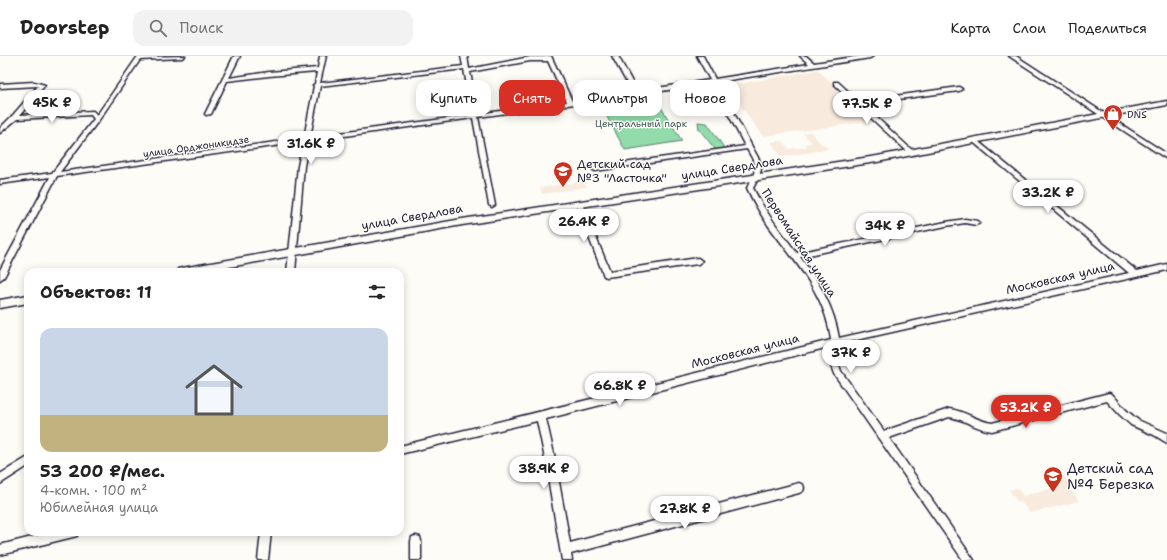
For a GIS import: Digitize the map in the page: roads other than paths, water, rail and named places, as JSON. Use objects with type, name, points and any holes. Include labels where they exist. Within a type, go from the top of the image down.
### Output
[{"type":"street","points":[[0,277],[54,175],[97,119],[140,57],[182,56]]},
{"type":"street","points":[[208,114],[237,56]]},
{"type":"street","points":[[291,268],[298,192],[316,85],[323,56]]},
{"type":"street","points":[[464,56],[468,80]]},
{"type":"street","points":[[615,56],[628,80]]},
{"type":"street","name":"Первомайская улица","points":[[700,56],[713,80]]},
{"type":"street","points":[[803,56],[813,65]]},
{"type":"street","name":"улица Орджоникидзе","points":[[720,80],[870,56]]},
{"type":"street","points":[[1012,56],[1167,157]]},
{"type":"street","points":[[316,85],[466,69],[548,57],[570,103]]},
{"type":"street","points":[[226,80],[319,70]]},
{"type":"street","points":[[836,83],[910,152]]},
{"type":"street","points":[[0,86],[42,85],[0,131]]},
{"type":"street","points":[[856,103],[959,89]]},
{"type":"street","name":"улица Орджоникидзе","points":[[491,113],[573,103]]},
{"type":"street","name":"улица Свердлова","points":[[204,268],[470,220],[910,152],[1167,103]]},
{"type":"street","points":[[14,117],[93,113],[97,119]]},
{"type":"street","name":"улица Орджоникидзе","points":[[0,182],[468,116]]},
{"type":"street","points":[[475,116],[492,205]]},
{"type":"street","name":"Первомайская улица","points":[[733,116],[758,165],[756,177],[750,188],[756,204],[795,256],[826,304],[832,322],[835,342],[830,352],[837,372],[969,560]]},
{"type":"street","points":[[974,140],[1135,274]]},
{"type":"street","points":[[595,169],[749,147]]},
{"type":"street","points":[[579,204],[607,274],[698,261]]},
{"type":"street","points":[[795,256],[946,224],[965,221],[976,223]]},
{"type":"street","name":"Московская улица","points":[[404,449],[835,342],[1167,267]]},
{"type":"street","points":[[0,304],[24,300]]},
{"type":"street","points":[[882,436],[949,413],[959,414],[973,423],[985,427],[992,427],[1109,397],[1128,418],[1139,425],[1163,435],[1167,439]]},
{"type":"street","points":[[541,416],[566,555],[799,488]]},
{"type":"street","points":[[0,479],[24,464]]},
{"type":"street","points":[[0,550],[57,536]]},
{"type":"street","points":[[263,560],[266,536]]},
{"type":"street","points":[[416,541],[416,560]]},
{"type":"place","name":"DNS","points":[[1113,131]]},
{"type":"place","name":"Детский сад №3 \"Ласточка\"","points":[[563,188]]},
{"type":"place","name":"Детский сад №4 Березка","points":[[1053,493]]},
{"type":"park label","name":"Центральный парк","points":[[641,123]]}]
